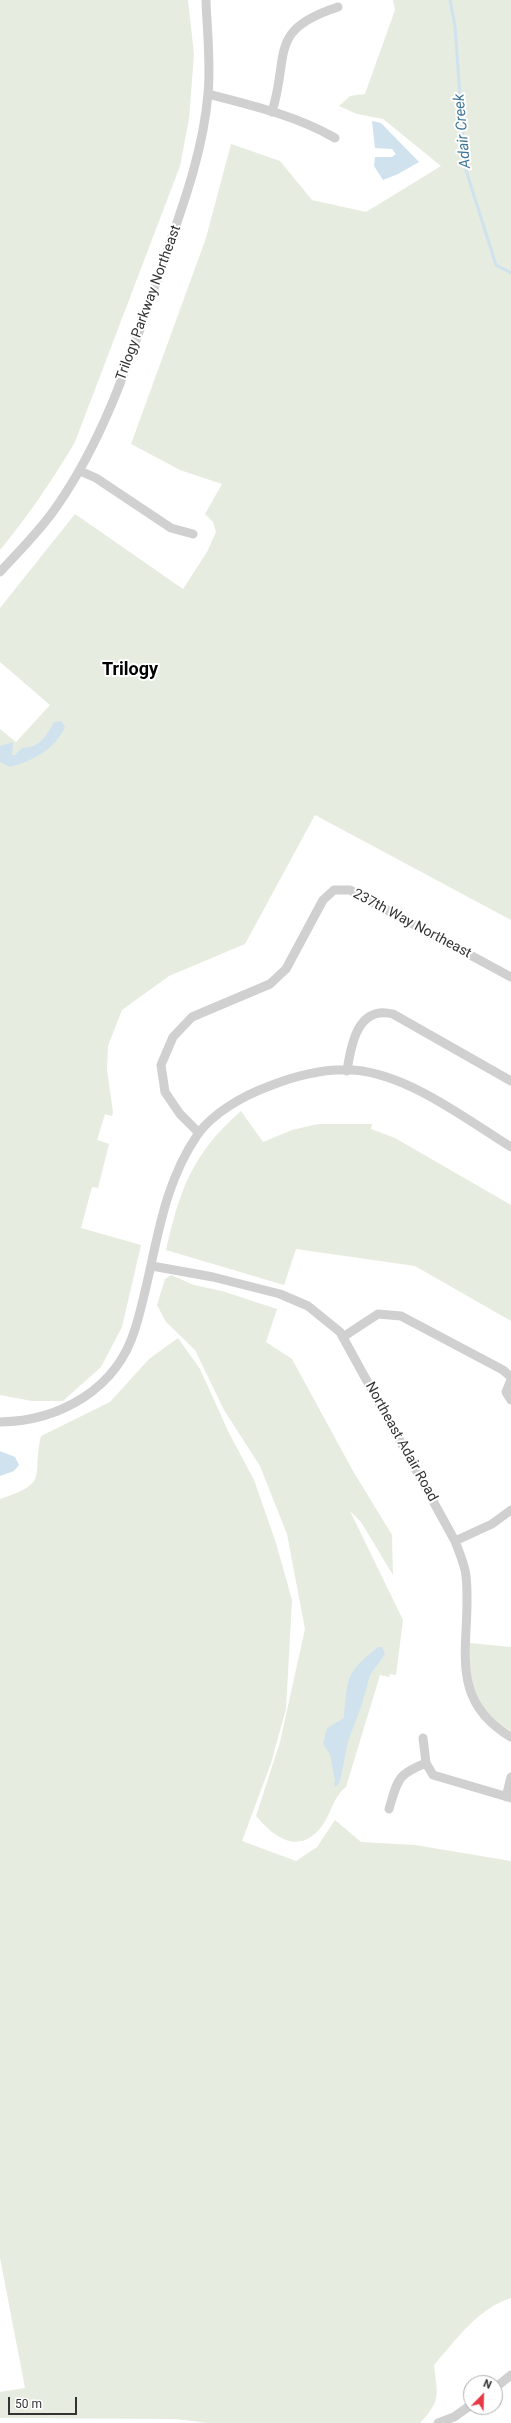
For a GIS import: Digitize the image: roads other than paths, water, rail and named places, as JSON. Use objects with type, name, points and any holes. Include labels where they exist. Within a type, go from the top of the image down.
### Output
[{"type":"street","name":"Trilogy Parkway Northeast","points":[[0,572],[57,507],[80,471],[112,405],[187,194],[198,154],[208,94],[206,0]]},
{"type":"street","points":[[272,112],[279,89],[280,63],[287,39],[301,23],[338,7]]},
{"type":"street","points":[[208,94],[272,112],[319,128],[336,138]]},
{"type":"street","points":[[80,471],[96,478],[172,528],[193,534]]},
{"type":"street","name":"237th Way Northeast","points":[[199,1133],[180,1114],[165,1092],[162,1065],[173,1037],[192,1017],[270,984],[278,979],[286,969],[323,900],[334,890],[350,890],[511,977]]},
{"type":"street","points":[[347,1071],[353,1040],[362,1023],[369,1016],[384,1012],[394,1014],[511,1081]]},
{"type":"street","points":[[0,1422],[25,1422],[47,1416],[70,1406],[105,1380],[118,1364],[135,1329],[152,1266],[165,1202],[174,1177],[199,1133],[235,1103],[263,1088],[307,1074],[347,1071],[390,1078],[433,1099],[511,1147]]},
{"type":"street","name":"Northeast Adair Road","points":[[152,1266],[280,1294],[308,1306],[343,1337],[455,1541],[466,1575],[467,1624],[464,1666],[474,1702],[497,1728],[511,1736]]},
{"type":"street","points":[[343,1337],[378,1314],[401,1316],[503,1370],[511,1377]]},
{"type":"street","points":[[511,1380],[506,1392],[511,1400]]},
{"type":"street","points":[[455,1541],[492,1524],[511,1510]]},
{"type":"street","points":[[423,1738],[426,1763],[433,1775],[508,1797],[511,1778]]},
{"type":"street","points":[[389,1809],[398,1779],[407,1770],[426,1763]]},
{"type":"street","points":[[503,2382],[511,2375]]},
{"type":"street","points":[[438,2423],[456,2421],[463,2414]]},
{"type":"water","points":[[372,121],[381,123],[419,162],[398,174],[383,180],[374,166],[375,157],[392,157],[396,154],[392,149],[375,148]]},
{"type":"water","points":[[61,721],[65,727],[61,735],[49,748],[35,758],[10,767],[0,762],[0,746],[13,742],[12,755],[15,755],[22,748],[33,746],[38,743],[42,740],[54,722]]},
{"type":"water","points":[[0,1451],[15,1457],[19,1465],[14,1471],[0,1476]]},
{"type":"water","points":[[378,1647],[382,1647],[385,1654],[370,1675],[361,1707],[348,1741],[340,1781],[336,1787],[334,1785],[335,1781],[330,1754],[323,1744],[327,1728],[344,1718],[346,1693],[350,1677],[359,1664]]},
{"type":"waterway","name":"Adair Creek","points":[[450,0],[455,26],[465,167],[496,265],[511,273]]},
{"type":"district","name":"Trilogy","points":[[130,670]]}]
